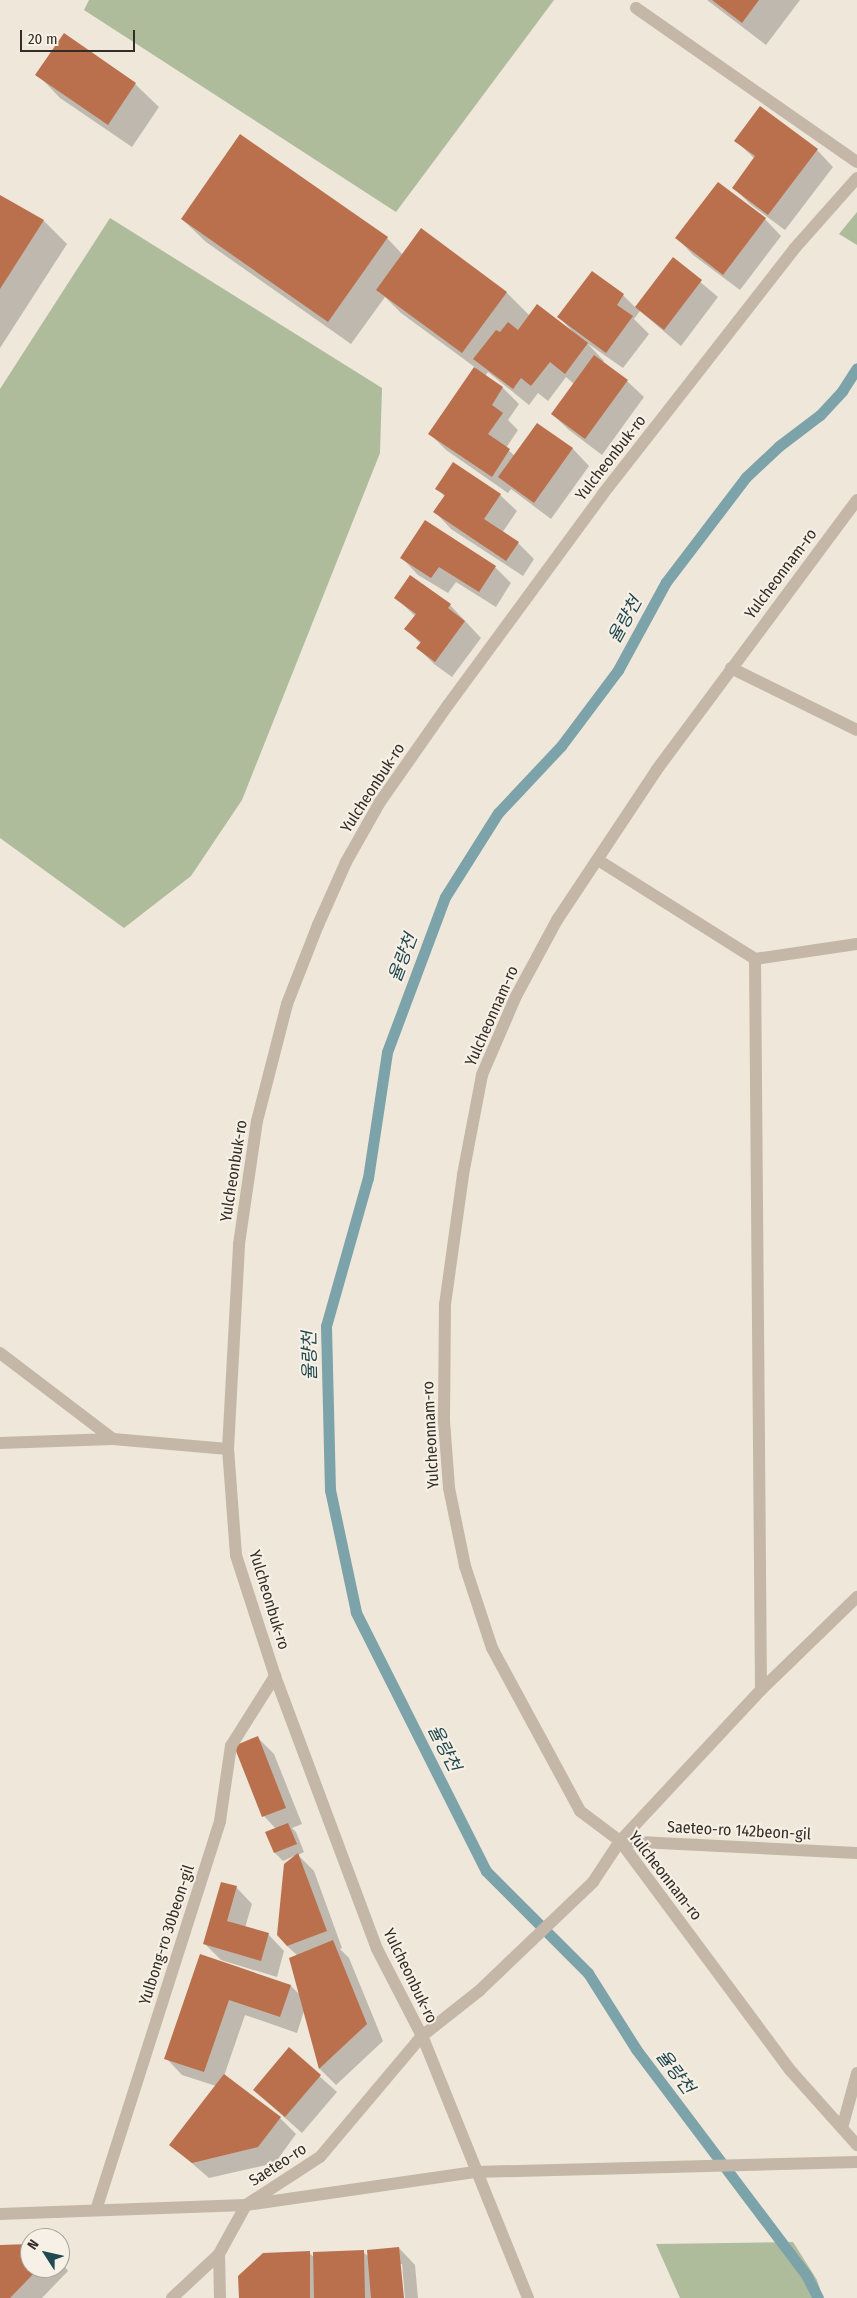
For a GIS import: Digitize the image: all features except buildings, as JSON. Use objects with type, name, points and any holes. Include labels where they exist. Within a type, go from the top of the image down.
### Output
[{"type":"street","points":[[636,8],[857,162]]},
{"type":"street","name":"Yulcheonbuk-ro","points":[[528,2298],[475,2172],[422,2036],[377,1949],[275,1676],[236,1555],[228,1450],[239,1244],[257,1121],[287,1004],[346,862],[397,778],[602,496],[794,249],[857,178]]},
{"type":"street","name":"Yulcheonnam-ro","points":[[857,500],[656,771],[548,937],[516,996],[482,1075],[463,1175],[445,1304],[444,1421],[449,1488],[465,1566],[492,1648],[580,1811],[620,1841],[790,2070],[857,2145]]},
{"type":"street","points":[[732,668],[857,730]]},
{"type":"street","points":[[598,860],[755,959],[857,944]]},
{"type":"street","points":[[755,959],[761,1690]]},
{"type":"street","points":[[0,1354],[114,1439]]},
{"type":"street","points":[[0,1443],[114,1439],[228,1450]]},
{"type":"street","name":"Saeteo-ro","points":[[172,2298],[219,2254],[246,2205],[320,2157],[422,2036],[479,1991],[593,1882],[620,1841],[761,1690],[857,1597]]},
{"type":"street","name":"Yulbong-ro 30beon-gil","points":[[96,2210],[220,1821],[231,1746],[275,1676]]},
{"type":"street","name":"Saeteo-ro 142beon-gil","points":[[620,1841],[857,1853]]},
{"type":"street","points":[[842,2128],[857,2073]]},
{"type":"street","points":[[0,2214],[246,2205],[475,2172],[857,2162]]},
{"type":"street","points":[[219,2254],[220,2298]]},
{"type":"green space","points":[[89,0],[554,0],[396,212],[84,10]]},
{"type":"green space","points":[[857,212],[857,245],[839,234]]},
{"type":"green space","points":[[110,218],[382,388],[380,453],[242,800],[191,876],[124,928],[0,838],[0,389]]},
{"type":"green space","points":[[793,2242],[817,2280],[823,2298],[680,2298],[656,2244]]},
{"type":"waterway","name":"율량천","points":[[818,2298],[807,2276],[636,2049],[588,1973],[486,1871],[356,1612],[330,1490],[326,1326],[368,1178],[387,1052],[445,897],[498,813],[561,746],[618,670],[666,582],[746,477],[779,446],[820,415],[842,391],[857,368]]}]
